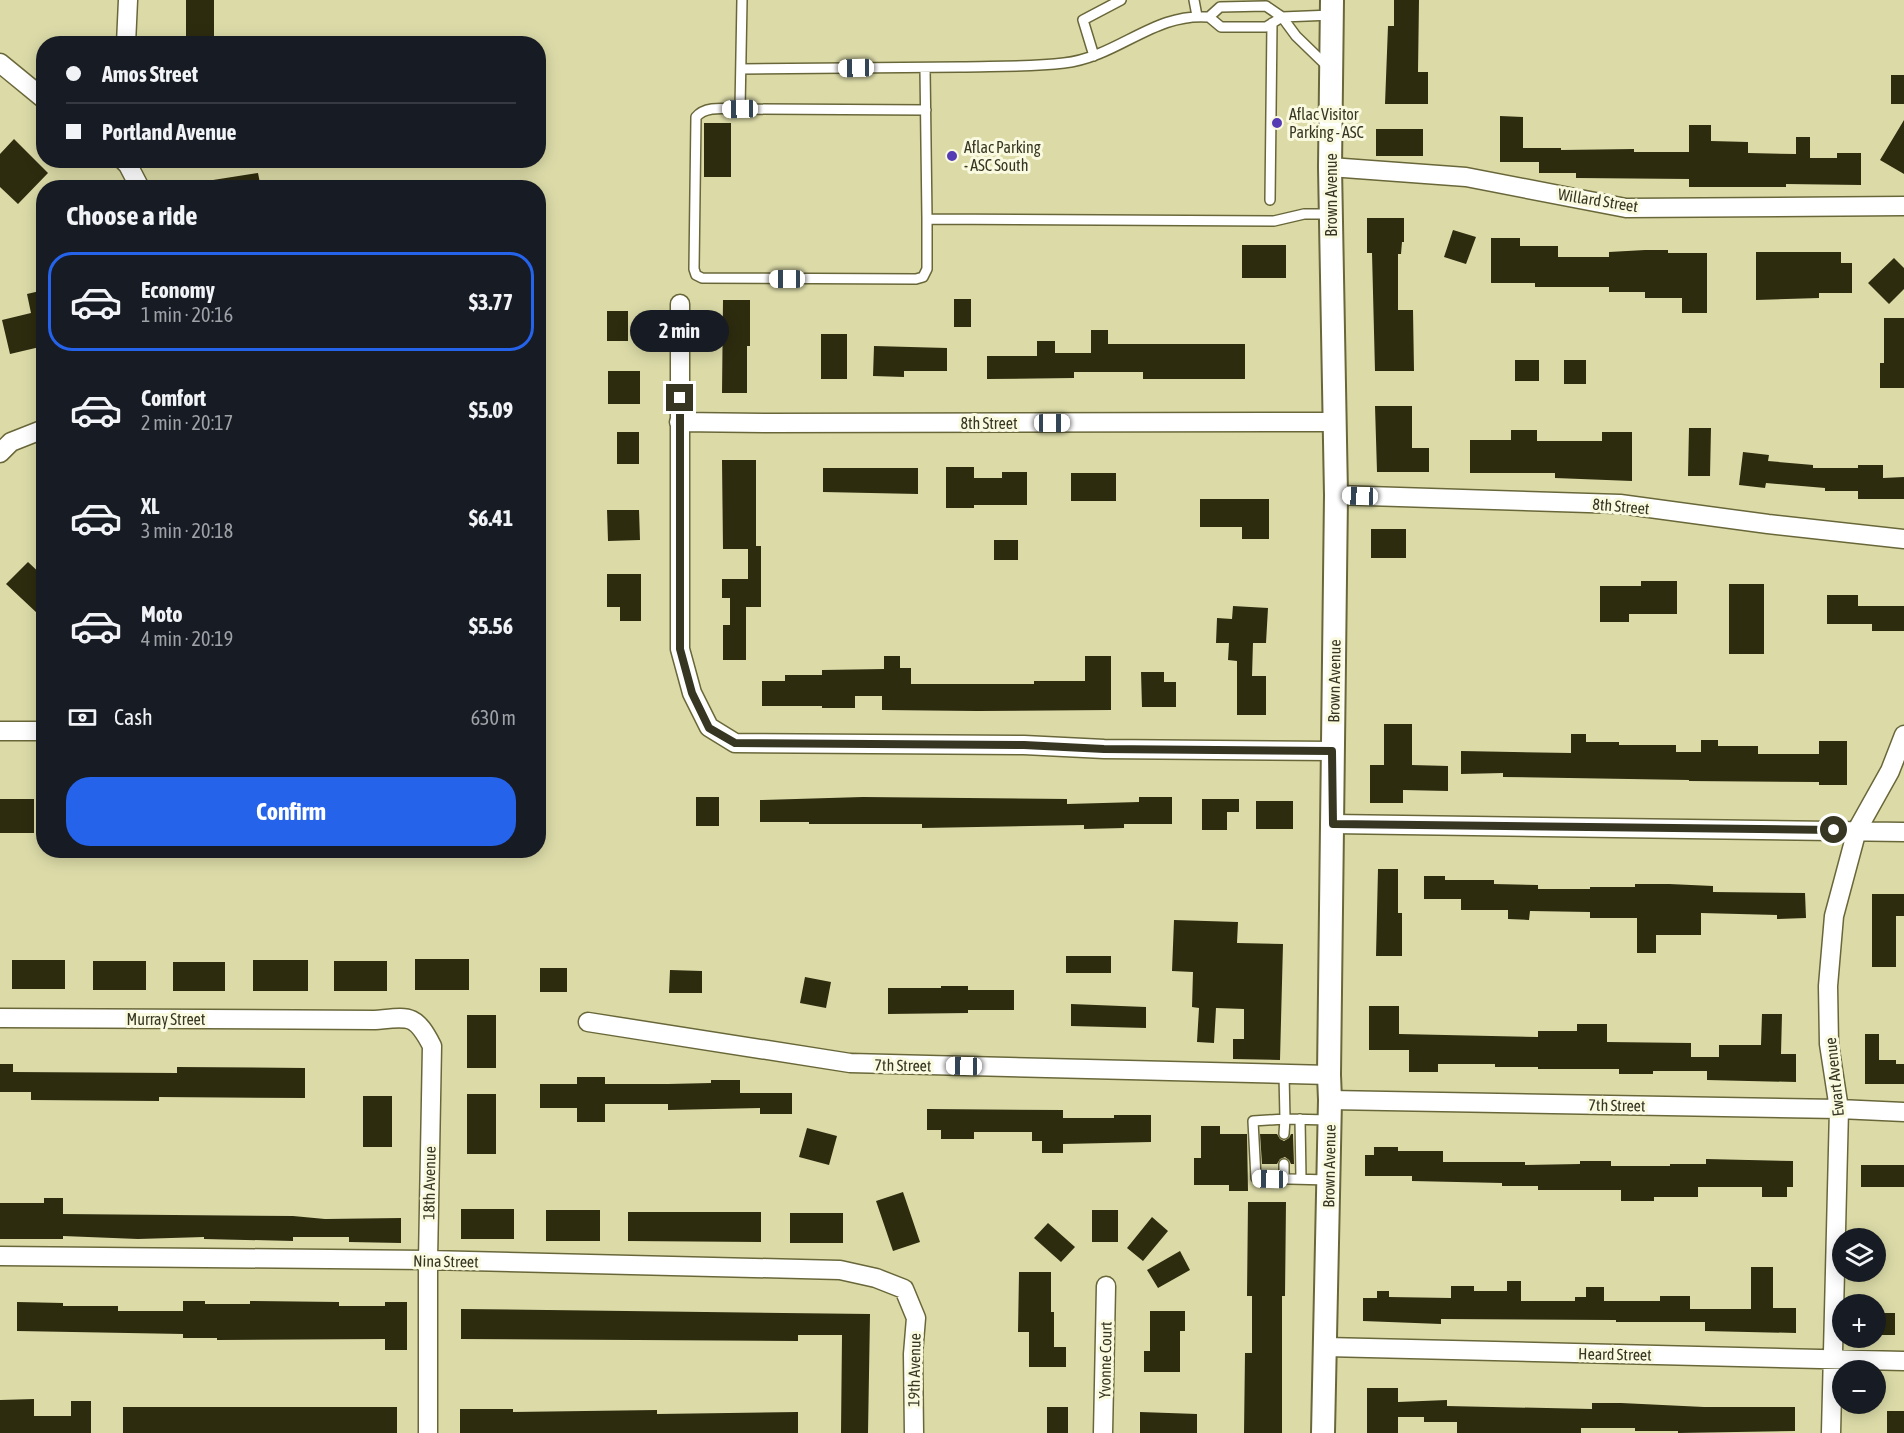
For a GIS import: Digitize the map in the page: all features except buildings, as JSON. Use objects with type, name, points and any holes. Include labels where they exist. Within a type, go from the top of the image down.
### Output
[{"type":"street","points":[[126,36],[128,0]]},
{"type":"street","name":"Brown Avenue","points":[[1323,1433],[1330,1110],[1336,495],[1330,213],[1332,7]]},
{"type":"street","points":[[0,63],[36,93]]},
{"type":"street","points":[[22,82],[36,81]]},
{"type":"street","name":"Willard Street","points":[[1330,167],[1466,177],[1626,208],[1904,206]]},
{"type":"street","points":[[680,304],[680,649],[692,693],[709,728],[735,743],[1332,751]]},
{"type":"street","name":"8th Street","points":[[680,422],[1334,422]]},
{"type":"street","points":[[4,441],[36,431]]},
{"type":"street","name":"8th Street","points":[[1336,495],[1620,504],[1904,539]]},
{"type":"street","points":[[0,731],[36,731]]},
{"type":"street","name":"Ewart Avenue","points":[[1831,1433],[1839,1109],[1829,1044],[1828,986],[1834,916],[1857,830],[1890,771],[1904,735]]},
{"type":"street","points":[[1333,824],[1904,832]]},
{"type":"street","name":"Murray Street","points":[[0,1018],[333,1020]]},
{"type":"street","name":"18th Avenue","points":[[333,1020],[406,1018],[421,1026],[432,1046],[428,1433]]},
{"type":"street","name":"7th Street","points":[[588,1022],[850,1064],[1329,1075]]},
{"type":"street","name":"7th Street","points":[[1330,1110],[1839,1109],[1904,1112]]},
{"type":"street","name":"Nina Street","points":[[0,1256],[428,1260],[840,1270],[876,1278],[890,1284]]},
{"type":"street","name":"19th Avenue","points":[[890,1284],[904,1289],[916,1318],[913,1354],[914,1433]]},
{"type":"street","name":"Yvonne Court","points":[[1103,1433],[1106,1286]]},
{"type":"street","name":"Heard Street","points":[[1326,1347],[1904,1361]]},
{"type":"lane","points":[[740,109],[742,0]]},
{"type":"lane","points":[[1094,57],[1083,20],[1121,0]]},
{"type":"lane","points":[[1194,0],[1197,16]]},
{"type":"lane","points":[[1209,17],[1220,7],[1266,6],[1282,17],[1296,36],[1331,70]]},
{"type":"lane","points":[[741,69],[925,68],[1065,63],[1094,57],[1116,48],[1161,23],[1188,16],[1209,17],[1221,27],[1266,27],[1282,17],[1332,7]]},
{"type":"lane","points":[[1270,201],[1272,23]]},
{"type":"lane","points":[[925,68],[926,110],[927,269],[923,277],[916,279],[702,278],[696,274],[694,269],[696,117],[700,112],[707,109],[926,110]]},
{"type":"lane","points":[[927,219],[1274,221],[1304,214],[1330,213]]},
{"type":"lane","points":[[1284,1074],[1284,1134]]},
{"type":"lane","points":[[1329,1180],[1256,1178],[1253,1121],[1300,1119],[1330,1110]]},
{"type":"lane","points":[[1300,1119],[1301,1179]]},
{"type":"lane","points":[[1284,1164],[1284,1179]]},
{"type":"place","name":"Aflac Visitor Parking - ASC","points":[[1277,123]]},
{"type":"place","name":"Aflac Parking - ASC South","points":[[952,156]]},
{"type":"route","points":[[680,398],[680,649],[692,693],[709,728],[735,743],[1024,745],[1104,749],[1332,751],[1333,824],[1834,830]]}]
